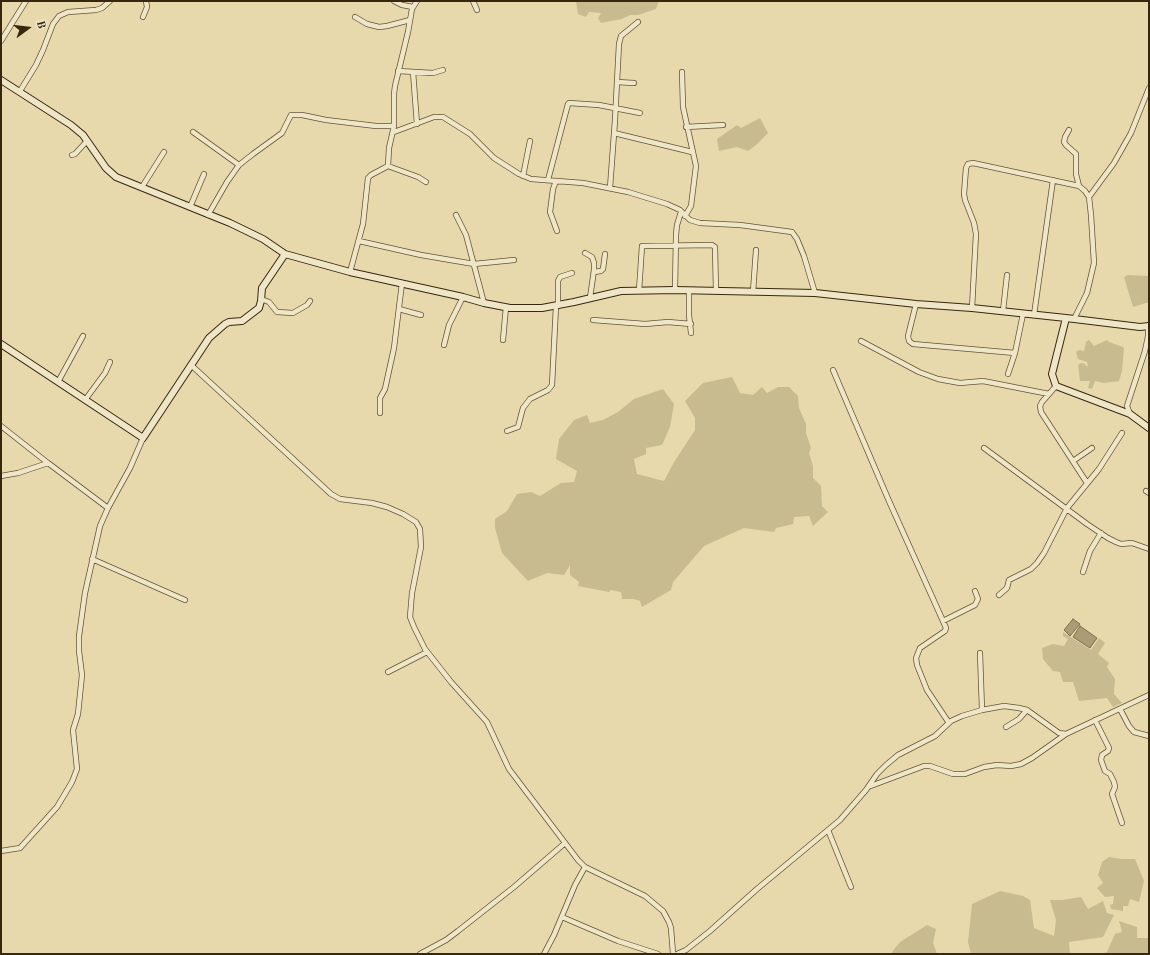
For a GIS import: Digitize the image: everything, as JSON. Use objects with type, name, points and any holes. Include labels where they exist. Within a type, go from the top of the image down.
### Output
[{"type":"street","points":[[1,41],[26,1]]},
{"type":"street","points":[[20,91],[36,65],[53,24],[59,16],[68,12],[96,10],[102,8],[110,1]]},
{"type":"street","points":[[143,17],[147,7],[146,1]]},
{"type":"street","points":[[394,1],[402,5],[413,7]]},
{"type":"street","points":[[388,166],[389,148],[394,132],[394,94],[398,71],[413,7],[417,1]]},
{"type":"street","points":[[473,1],[477,10]]},
{"type":"street","points":[[355,17],[367,24],[379,27],[410,20]]},
{"type":"street","points":[[610,188],[620,38],[638,22]]},
{"type":"street","points":[[398,71],[433,73],[443,70]]},
{"type":"street","points":[[413,72],[417,124]]},
{"type":"street","points":[[682,72],[681,95],[686,127],[695,161],[695,173],[690,206],[685,216]]},
{"type":"street","points":[[617,82],[634,83]]},
{"type":"street","points":[[2,83],[20,91],[83,135],[106,168],[116,177],[230,223],[263,239],[285,254],[350,272],[484,303],[506,307],[525,308],[557,306],[621,291],[690,290],[815,293],[916,304],[972,308],[1140,327],[1148,326],[1146,347],[1127,406],[1130,414]]},
{"type":"street","points":[[1089,197],[1114,163],[1131,133],[1149,88]]},
{"type":"street","points":[[548,180],[569,103],[616,107],[640,113]]},
{"type":"street","points":[[208,215],[227,182],[239,165],[282,133],[291,115],[302,115],[326,120],[376,126],[394,126]]},
{"type":"street","points":[[394,132],[434,117],[442,117],[470,134],[494,158],[523,176],[531,179],[583,183],[610,188],[677,208],[690,220],[700,223],[740,225],[792,232],[797,239],[804,256],[815,293]]},
{"type":"street","points":[[686,127],[723,125]]},
{"type":"street","points":[[1069,130],[1064,142],[1066,146],[1076,154],[1076,174],[1079,186]]},
{"type":"street","points":[[193,132],[239,165]]},
{"type":"street","points":[[614,133],[692,152]]},
{"type":"street","points":[[72,155],[75,154],[87,141]]},
{"type":"street","points":[[523,176],[530,141]]},
{"type":"street","points":[[142,188],[164,152]]},
{"type":"street","points":[[972,308],[976,234],[974,223],[965,200],[966,168],[968,164],[977,164],[1079,186],[1089,197],[1093,231],[1094,263],[1088,293],[1074,319]]},
{"type":"street","points":[[350,272],[359,241],[365,208],[368,178],[388,166],[415,176],[426,182]]},
{"type":"street","points":[[190,207],[204,174]]},
{"type":"street","points":[[1034,315],[1052,180]]},
{"type":"street","points":[[556,181],[553,189],[550,212],[557,231]]},
{"type":"street","points":[[675,290],[677,225],[681,212]]},
{"type":"street","points":[[456,215],[466,235],[484,303]]},
{"type":"street","points":[[359,241],[421,255],[474,264],[514,260]]},
{"type":"street","points":[[639,291],[642,246],[676,245],[714,246],[716,291]]},
{"type":"street","points":[[754,292],[756,250]]},
{"type":"street","points":[[585,252],[592,257],[594,272],[590,298]]},
{"type":"street","points":[[1,851],[20,848],[57,807],[72,782],[77,769],[73,730],[78,714],[82,676],[79,636],[85,593],[92,559],[100,526],[108,508],[130,468],[143,438],[209,338],[225,324],[229,322],[242,321],[254,312],[261,302],[262,288],[285,254]]},
{"type":"street","points":[[594,272],[601,271],[603,269],[606,254]]},
{"type":"street","points":[[507,432],[518,427],[524,406],[530,399],[548,390],[552,385],[558,281],[560,277],[572,273]]},
{"type":"street","points":[[1003,312],[1007,275]]},
{"type":"street","points":[[380,413],[380,398],[385,389],[394,348],[402,283]]},
{"type":"street","points":[[690,290],[689,315],[691,333]]},
{"type":"street","points":[[444,345],[449,325],[463,297]]},
{"type":"street","points":[[261,302],[269,302],[277,312],[294,313],[307,305],[310,301]]},
{"type":"street","points":[[916,304],[908,336],[909,341],[913,344],[1015,353]]},
{"type":"street","points":[[503,340],[506,307]]},
{"type":"street","points":[[399,309],[421,315]]},
{"type":"street","points":[[1008,374],[1015,353],[1023,314]]},
{"type":"street","points":[[1056,386],[1052,374],[1066,318]]},
{"type":"street","points":[[593,320],[645,324],[668,322],[691,324]]},
{"type":"street","points":[[58,382],[83,336]]},
{"type":"street","points":[[861,341],[919,372],[938,379],[960,383],[983,381],[1049,394]]},
{"type":"street","points":[[1,344],[143,438]]},
{"type":"street","points":[[85,400],[105,373],[110,362]]},
{"type":"street","points":[[191,366],[316,482],[335,497],[387,507],[416,522],[420,530],[421,547],[412,593],[410,617],[427,652],[451,682],[487,722],[508,768],[585,867],[637,892],[663,911],[669,922],[673,954]]},
{"type":"street","points":[[833,370],[889,501],[946,628],[945,631],[920,648],[916,658],[917,665],[927,690],[949,722]]},
{"type":"street","points":[[1056,386],[1042,402],[1040,406],[1041,412],[1087,483]]},
{"type":"street","points":[[1056,386],[1130,414],[1149,428]]},
{"type":"street","points":[[1,426],[48,464],[108,508]]},
{"type":"street","points":[[999,595],[1007,588],[1010,580],[1031,569],[1044,553],[1067,508],[1099,469],[1122,434]]},
{"type":"street","points":[[984,448],[1101,533],[1121,544],[1132,543],[1149,549]]},
{"type":"street","points":[[1073,461],[1092,448]]},
{"type":"street","points":[[1,476],[48,464]]},
{"type":"street","points":[[1083,572],[1090,551],[1101,533]]},
{"type":"street","points":[[92,559],[185,600]]},
{"type":"street","points":[[943,621],[975,605],[978,599],[975,591]]},
{"type":"street","points":[[388,672],[427,652]]},
{"type":"street","points":[[980,653],[982,710]]},
{"type":"street","points":[[868,787],[924,766],[930,766],[953,774],[964,774],[984,767],[1021,764],[1066,734],[1149,695]]},
{"type":"street","points":[[677,954],[686,950],[710,931],[718,922],[840,820],[886,764],[898,755],[935,736],[949,722],[982,710],[1004,706],[1027,710],[1059,733],[1066,734]]},
{"type":"street","points":[[1120,709],[1134,732],[1149,736]]},
{"type":"street","points":[[1006,727],[1019,719],[1027,710]]},
{"type":"street","points":[[1095,720],[1109,748],[1108,751],[1102,754],[1101,760],[1105,771],[1110,774],[1114,782],[1112,794],[1122,823]]},
{"type":"street","points":[[828,830],[851,887]]},
{"type":"street","points":[[420,954],[446,940],[458,931],[565,843]]},
{"type":"street","points":[[544,954],[585,867]]},
{"type":"street","points":[[562,917],[618,941],[658,954]]},
{"type":"shaded area","points":[[576,1],[659,1],[656,9],[638,15],[630,15],[622,19],[601,23],[598,18],[601,13],[589,12],[586,17],[578,14]]},
{"type":"shaded area","points":[[760,118],[768,133],[756,145],[748,151],[737,147],[719,151],[717,139],[737,125],[741,128]]},
{"type":"shaded area","points":[[1128,275],[1149,276],[1149,302],[1133,307],[1124,277]]},
{"type":"shaded area","points":[[1089,340],[1094,346],[1107,340],[1123,347],[1122,371],[1119,381],[1104,383],[1095,381],[1092,389],[1088,388],[1090,381],[1080,381],[1078,365],[1081,363],[1088,366],[1087,362],[1078,359],[1076,352],[1079,350],[1084,351],[1086,342]]},
{"type":"shaded area","points":[[732,377],[740,393],[753,395],[762,387],[767,393],[778,387],[789,387],[798,396],[799,408],[806,424],[806,433],[811,448],[809,453],[813,466],[813,478],[821,486],[822,506],[828,512],[813,526],[809,516],[794,517],[793,524],[776,528],[774,532],[744,528],[704,546],[673,582],[671,590],[642,607],[640,601],[634,599],[622,599],[621,592],[611,590],[609,592],[578,586],[579,582],[570,575],[570,565],[564,575],[547,573],[528,581],[502,553],[495,528],[495,519],[507,511],[517,494],[531,492],[540,496],[561,483],[574,482],[577,471],[556,459],[559,439],[574,420],[587,415],[590,423],[603,420],[618,412],[634,399],[663,389],[674,404],[670,427],[662,445],[646,448],[646,454],[634,459],[637,474],[664,481],[674,462],[695,430],[695,418],[685,401],[703,383]]},
{"type":"shaded area","points":[[1073,619],[1080,624],[1070,636],[1064,630]]},
{"type":"shaded area","points":[[1080,626],[1097,638],[1090,648],[1073,637]]},
{"type":"shaded area","points":[[1063,632],[1091,650],[1099,638],[1105,643],[1098,654],[1109,663],[1107,667],[1115,679],[1114,694],[1122,703],[1113,707],[1107,698],[1079,701],[1073,682],[1063,682],[1060,672],[1053,671],[1043,659],[1042,648],[1053,644],[1064,646],[1068,639],[1063,636]]},
{"type":"shaded area","points":[[1109,857],[1135,859],[1144,881],[1139,902],[1130,899],[1128,906],[1123,906],[1123,911],[1111,909],[1110,905],[1113,904],[1114,896],[1105,897],[1097,888],[1103,883],[1098,875],[1102,862]]},
{"type":"shaded area","points":[[1000,891],[1023,896],[1030,900],[1034,928],[1054,936],[1056,920],[1050,900],[1081,897],[1088,909],[1103,901],[1107,913],[1114,915],[1103,937],[1069,942],[1070,954],[971,954],[968,942],[972,904]]},
{"type":"shaded area","points":[[1119,921],[1137,927],[1137,938],[1149,938],[1149,954],[1103,954],[1107,952],[1115,934],[1122,932]]},
{"type":"shaded area","points":[[927,925],[936,929],[933,943],[937,954],[892,954],[900,942]]}]
